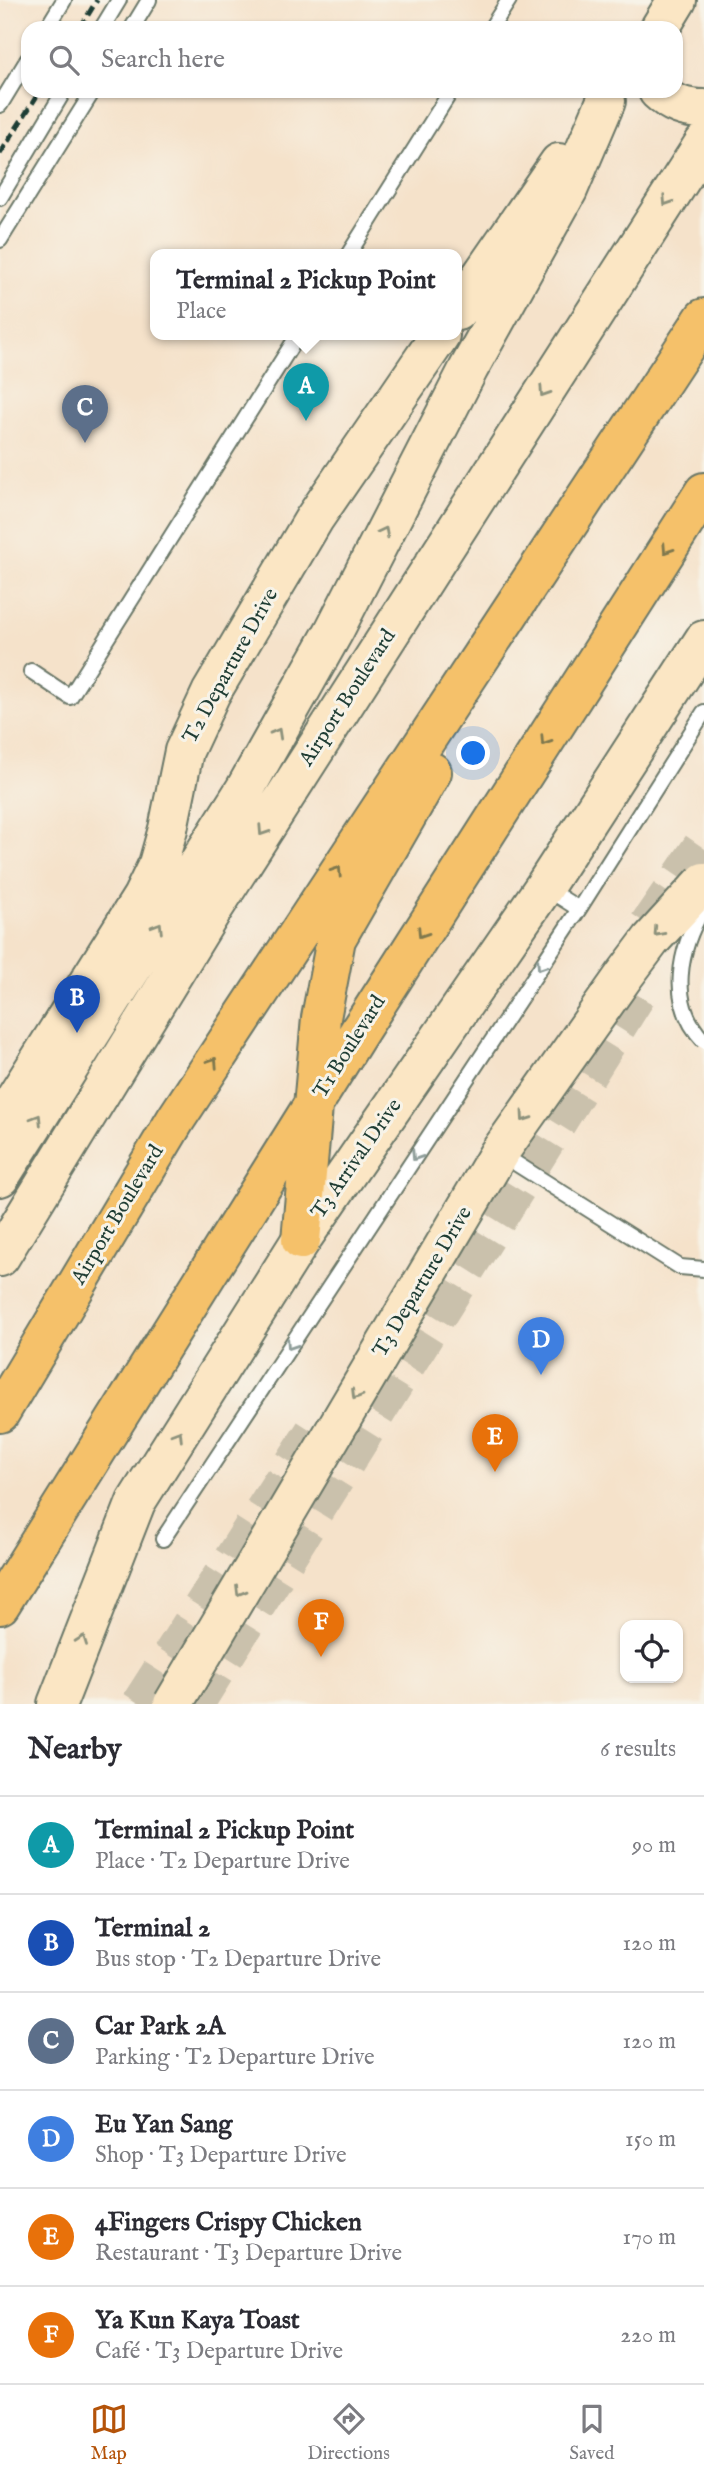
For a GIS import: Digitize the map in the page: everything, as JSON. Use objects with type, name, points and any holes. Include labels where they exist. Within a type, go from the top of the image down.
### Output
[{"type":"highway","name":"Airport Boulevard","points":[[0,1413],[176,1119],[534,572],[704,318]]},
{"type":"highway","name":"T1 Boulevard","points":[[0,1605],[358,1033],[704,492]]},
{"type":"highway","points":[[301,1240],[321,1018],[336,939],[420,792],[512,643],[522,621],[534,572]]},
{"type":"main road","points":[[664,21],[677,0]]},
{"type":"main road","points":[[462,304],[548,176],[608,98]]},
{"type":"main road","points":[[0,1177],[251,780],[334,631],[481,344],[568,190],[609,98]]},
{"type":"main road","points":[[665,98],[690,109],[704,109]]},
{"type":"main road","name":"Airport Boulevard","points":[[0,1257],[212,909],[704,143]]},
{"type":"main road","name":"T2 Departure Drive","points":[[0,1123],[142,897],[165,841],[184,751],[211,693],[314,519],[437,340]]},
{"type":"main road","name":"T3 Arrival Drive","points":[[57,1704],[136,1502],[301,1240],[544,887],[704,640]]},
{"type":"main road","name":"T3 Departure Drive","points":[[173,1704],[499,1153],[651,940],[704,882]]},
{"type":"lane","points":[[51,21],[64,0]]},
{"type":"lane","points":[[106,21],[119,0]]},
{"type":"lane","points":[[136,21],[149,0]]},
{"type":"lane","points":[[496,21],[509,0]]},
{"type":"lane","points":[[0,105],[21,70]]},
{"type":"lane","points":[[0,198],[60,98]]},
{"type":"lane","points":[[0,240],[89,98]]},
{"type":"lane","points":[[352,249],[447,98]]},
{"type":"lane","points":[[32,671],[70,697],[295,340]]},
{"type":"lane","points":[[163,1539],[579,909],[704,712]]},
{"type":"lane","points":[[544,887],[579,909]]},
{"type":"lane","points":[[704,907],[685,944],[680,971],[684,1013],[693,1030],[704,1041]]},
{"type":"lane","points":[[499,1153],[680,1267],[704,1269]]},
{"type":"tunnel","points":[[648,925],[704,843]]},
{"type":"tunnel","points":[[195,1704],[647,979]]},
{"type":"tunnel","points":[[140,1704],[316,1428]]},
{"type":"railway","points":[[84,21],[97,0]]},
{"type":"railway","points":[[0,154],[36,98]]},
{"type":"place","name":"Terminal 2 Pickup Point","points":[[306,421]]},
{"type":"place","name":"Car Park 2A","points":[[85,443]]},
{"type":"place","name":"Terminal 2","points":[[77,1033]]},
{"type":"place","name":"Eu Yan Sang","points":[[541,1375]]},
{"type":"place","name":"4Fingers Crispy Chicken","points":[[495,1472]]},
{"type":"place","name":"Ya Kun Kaya Toast","points":[[321,1657]]}]
